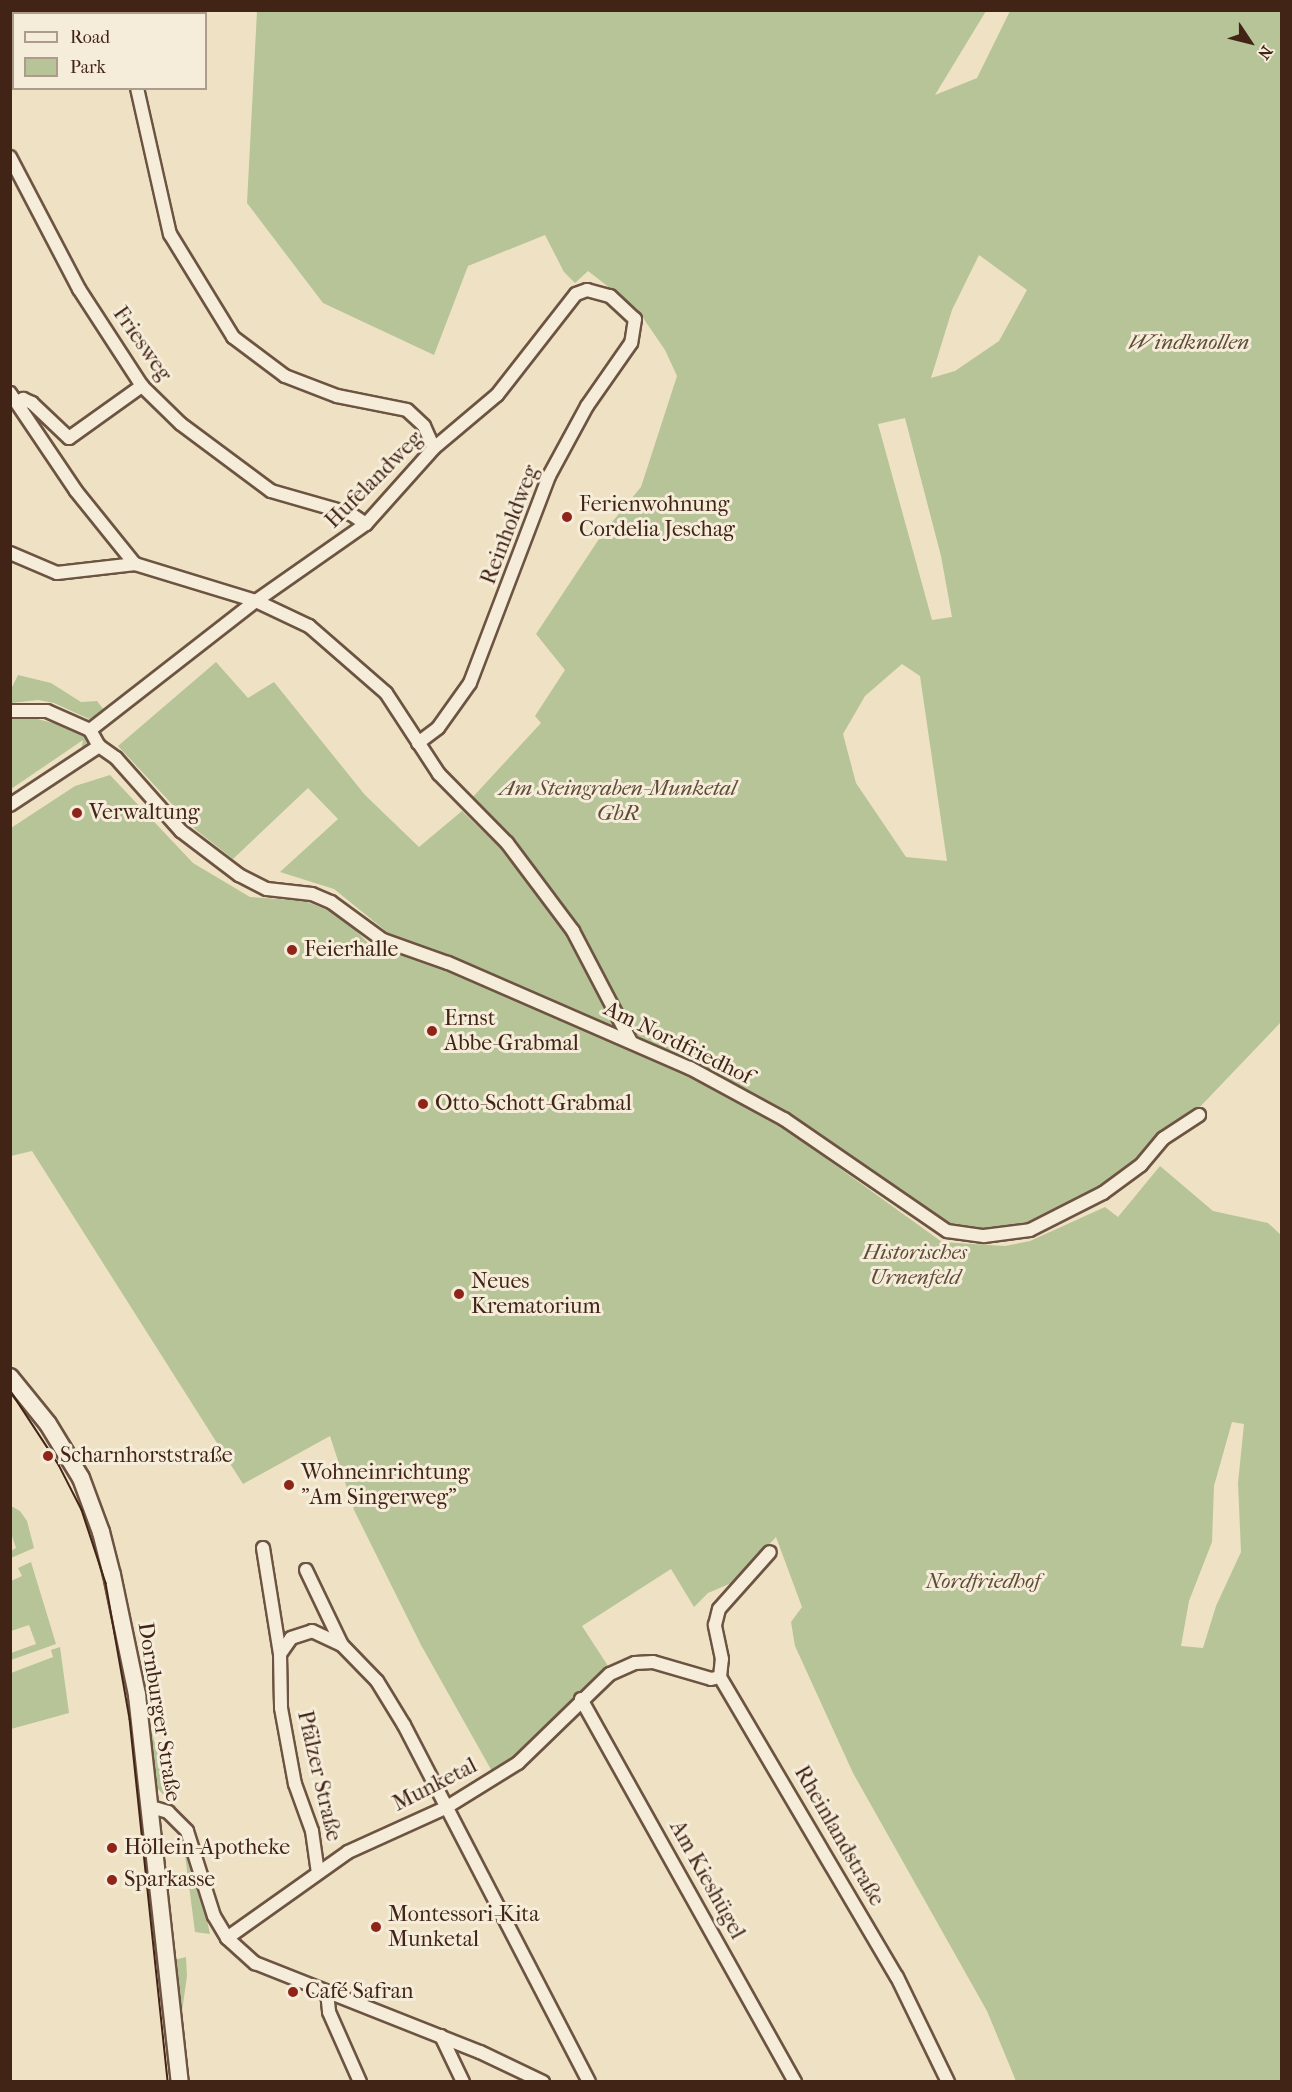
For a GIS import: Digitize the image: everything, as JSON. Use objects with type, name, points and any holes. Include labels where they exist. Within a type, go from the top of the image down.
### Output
[{"type":"street","points":[[137,90],[170,234],[233,337],[285,376],[337,396],[407,410],[424,426],[434,448]]},
{"type":"street","name":"Friesweg","points":[[10,157],[79,289],[142,386],[181,423],[271,491],[351,514],[366,524]]},
{"type":"street","name":"Hufelandweg","points":[[90,730],[256,601],[366,524],[434,448],[497,395],[576,294],[587,290],[610,296],[635,318]]},
{"type":"street","name":"Reinholdweg","points":[[418,743],[438,728],[470,683],[549,476],[587,406],[631,343],[635,318]]},
{"type":"street","points":[[14,398],[32,403],[69,438],[142,386]]},
{"type":"street","points":[[14,398],[89,508],[135,564]]},
{"type":"street","points":[[10,553],[57,573],[135,564],[256,601],[309,626],[386,693],[439,774],[507,843],[573,932],[631,1042]]},
{"type":"street","points":[[10,711],[47,711],[90,730],[99,746],[10,805]]},
{"type":"street","name":"Am Nordfriedhof","points":[[99,746],[116,758],[181,831],[220,864],[267,889],[312,894],[331,902],[383,940],[448,963],[631,1042],[784,1119],[947,1231],[984,1236],[1030,1230],[1096,1196],[1141,1165],[1164,1138],[1199,1114]]},
{"type":"street","name":"Dornburger Straße","points":[[10,1377],[48,1424],[81,1478],[101,1532],[130,1651],[151,1807],[180,2082]]},
{"type":"street","name":"Pfälzer Straße","points":[[263,1548],[280,1654],[280,1708],[295,1784],[312,1831],[318,1872]]},
{"type":"street","points":[[720,1677],[722,1659],[715,1625],[719,1609],[771,1552]]},
{"type":"street","points":[[306,1570],[342,1645],[377,1681],[447,1807],[589,2082]]},
{"type":"street","points":[[280,1654],[291,1638],[312,1631],[342,1645]]},
{"type":"street","name":"Munketal","points":[[227,1938],[318,1872],[370,1840],[447,1807],[518,1763],[581,1699],[610,1674],[635,1663],[653,1662],[711,1679],[720,1677]]},
{"type":"street","name":"Rheinlandstraße","points":[[720,1677],[897,1977],[948,2082]]},
{"type":"street","name":"Am Kieshügel","points":[[581,1699],[795,2082]]},
{"type":"street","points":[[151,1807],[168,1812],[187,1831],[214,1916],[227,1938],[255,1963],[441,2036],[543,2082]]},
{"type":"street","points":[[327,1992],[329,2012],[360,2082]]},
{"type":"street","points":[[441,2036],[463,2082]]},
{"type":"green space","points":[[257,11],[986,11],[935,95],[977,78],[1010,11],[1281,11],[1281,1022],[1196,1111],[1105,1187],[1027,1222],[986,1229],[950,1225],[786,1114],[635,1038],[511,841],[472,798],[541,723],[535,716],[565,670],[536,634],[603,533],[641,487],[677,376],[665,350],[637,309],[588,271],[575,283],[564,272],[545,235],[468,266],[434,355],[323,303],[247,203]],"holes":[[[979,255],[1027,290],[999,341],[955,371],[931,378],[952,310]],[[905,418],[941,556],[952,617],[932,620],[878,424]],[[902,664],[920,676],[947,861],[906,857],[856,783],[843,734],[865,696]]]},
{"type":"green space","points":[[216,662],[248,698],[274,682],[365,795],[419,847],[462,811],[499,847],[566,933],[618,1030],[392,936],[334,889],[280,872],[338,819],[308,788],[233,859],[196,830],[118,746]]},
{"type":"green space","points":[[18,675],[51,683],[81,702],[97,701],[104,710],[89,719],[54,703],[38,700],[11,703],[11,689]]},
{"type":"green space","points":[[22,715],[76,729],[89,742],[81,751],[83,740],[11,789],[11,717]]},
{"type":"green space","points":[[110,775],[193,863],[250,897],[305,901],[342,916],[369,944],[448,970],[706,1083],[781,1126],[942,1242],[1005,1246],[1030,1241],[1105,1207],[1118,1217],[1160,1166],[1213,1211],[1268,1223],[1282,1236],[1281,2081],[1016,2081],[987,2011],[853,1773],[795,1646],[791,1622],[802,1607],[776,1537],[736,1581],[708,1593],[694,1607],[671,1569],[582,1626],[610,1669],[573,1698],[512,1761],[493,1773],[421,1645],[354,1510],[330,1436],[243,1484],[32,1151],[11,1156],[11,828],[75,786]],"holes":[[[1232,1422],[1244,1424],[1238,1483],[1241,1552],[1216,1606],[1203,1648],[1181,1646],[1189,1601],[1212,1542],[1214,1486]]]},
{"type":"green space","points":[[11,1506],[20,1511],[27,1521],[34,1548],[11,1558],[11,1551],[16,1548],[11,1533]]},
{"type":"green space","points":[[31,1562],[56,1644],[11,1660],[11,1653],[36,1644],[29,1625],[11,1631],[11,1581],[22,1576],[18,1568]]},
{"type":"green space","points":[[60,1647],[69,1713],[11,1729],[11,1673],[53,1657],[51,1650]]},
{"type":"green space","points":[[143,1699],[168,1792],[166,1798],[154,1784]]},
{"type":"green space","points":[[183,1839],[205,1911],[210,1934],[195,1932]]},
{"type":"green space","points":[[186,1957],[187,1976],[180,2026],[174,1960]]},
{"type":"tram line","points":[[10,1390],[59,1465],[82,1510],[106,1583],[130,1719],[168,2082]]},
{"type":"place","name":"Ferienwohnung Cordelia Jeschag","points":[[567,517]]},
{"type":"place","name":"Verwaltung","points":[[77,813]]},
{"type":"place","name":"Feierhalle","points":[[292,950]]},
{"type":"place","name":"Ernst Abbe-Grabmal","points":[[432,1031]]},
{"type":"place","name":"Otto-Schott-Grabmal","points":[[423,1104]]},
{"type":"place","name":"Neues Krematorium","points":[[459,1294]]},
{"type":"place","name":"Scharnhorststraße","points":[[48,1456]]},
{"type":"place","name":"Wohneinrichtung \"Am Singerweg\"","points":[[289,1485]]},
{"type":"place","name":"Höllein-Apotheke","points":[[112,1848]]},
{"type":"place","name":"Sparkasse","points":[[112,1880]]},
{"type":"place","name":"Montessori-Kita Munketal","points":[[376,1927]]},
{"type":"place","name":"Café Safran","points":[[293,1992]]},
{"type":"park label","name":"Windknollen","points":[[1189,343]]},
{"type":"park label","name":"Am Steingraben-Munketal GbR","points":[[618,800]]},
{"type":"park label","name":"Historisches Urnenfeld","points":[[915,1264]]},
{"type":"park label","name":"Nordfriedhof","points":[[983,1582]]}]
